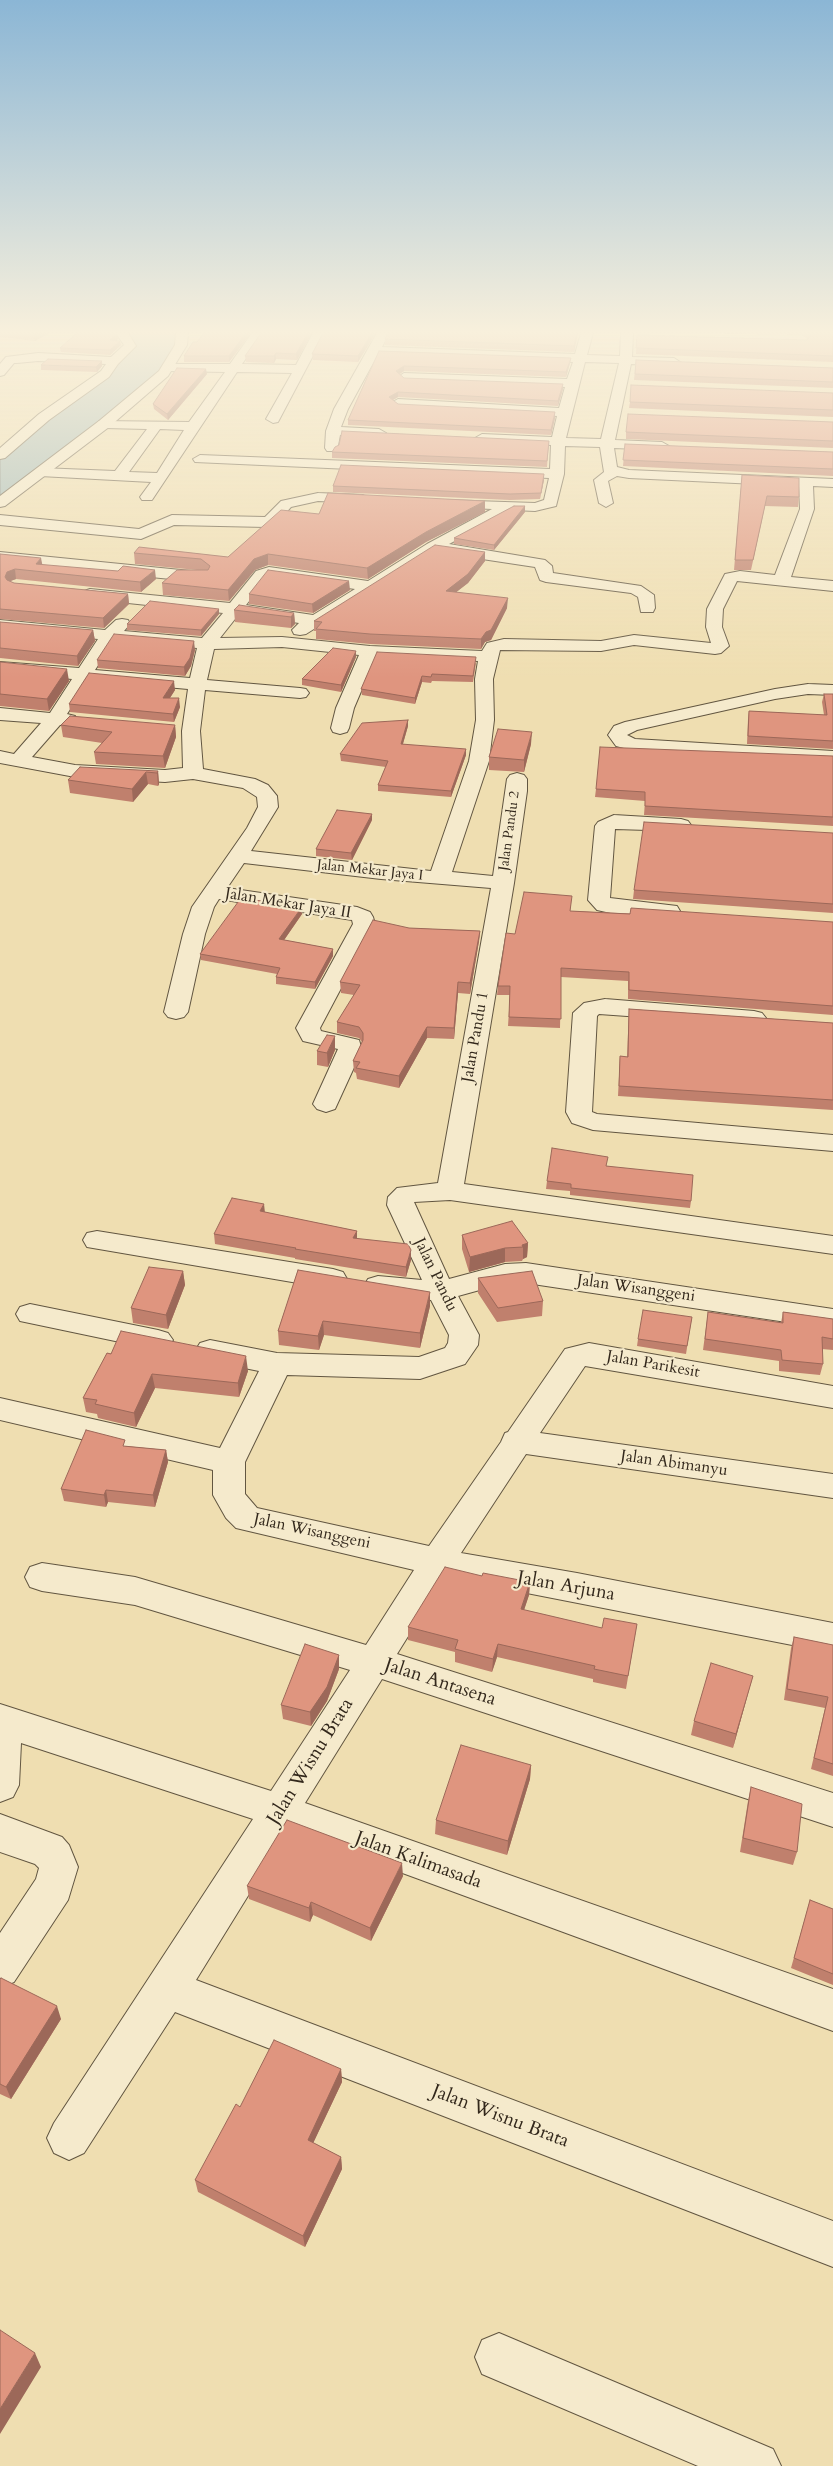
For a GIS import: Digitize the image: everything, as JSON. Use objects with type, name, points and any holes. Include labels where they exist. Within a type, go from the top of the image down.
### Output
[{"type":"street","points":[[0,503],[72,448]]},
{"type":"street","points":[[119,476],[140,448]]},
{"type":"street","points":[[147,497],[180,448]]},
{"type":"street","points":[[318,497],[329,463],[331,448]]},
{"type":"street","points":[[433,503],[510,506],[546,505],[551,503],[557,474],[558,448]]},
{"type":"street","points":[[607,448],[608,468],[613,472],[833,483]]},
{"type":"street","points":[[200,459],[557,474]]},
{"type":"street","points":[[40,472],[161,478]]},
{"type":"street","points":[[606,503],[602,480],[613,472]]},
{"type":"street","points":[[782,580],[808,509],[806,482]]},
{"type":"street","points":[[0,520],[143,533],[172,520],[266,522],[272,520],[286,504],[318,497],[376,500]]},
{"type":"street","points":[[282,642],[432,547],[510,506]]},
{"type":"street","points":[[432,547],[539,563],[544,566],[546,577],[550,578],[635,589],[646,595],[646,608]]},
{"type":"street","points":[[0,557],[201,577]]},
{"type":"street","points":[[193,773],[191,731],[207,644],[264,573],[372,586]]},
{"type":"street","points":[[9,759],[55,719],[109,635],[148,601],[173,574]]},
{"type":"street","points":[[439,878],[479,761],[486,720],[484,679],[488,656],[493,647],[504,644],[601,646],[634,640],[715,649],[720,646],[714,627],[715,609],[728,579],[737,575],[833,586]]},
{"type":"street","points":[[73,592],[236,609],[314,620]]},
{"type":"street","points":[[0,625],[207,644],[282,642],[370,651],[488,656]]},
{"type":"street","points":[[340,728],[345,708],[370,651]]},
{"type":"street","points":[[0,667],[300,693]]},
{"type":"street","points":[[833,690],[808,690],[775,694],[632,726],[621,730],[617,735],[623,742],[634,745],[833,757]]},
{"type":"street","points":[[0,714],[84,721]]},
{"type":"street","points":[[172,729],[191,731]]},
{"type":"street","points":[[9,759],[75,771],[165,776],[193,773],[248,783],[261,789],[267,796],[268,806],[264,814],[203,907],[176,1012]]},
{"type":"street","name":"Jalan Pandu 2","points":[[503,883],[518,791],[517,779]]},
{"type":"street","points":[[694,912],[605,906],[599,900],[605,826],[609,823],[623,821],[700,826]]},
{"type":"street","name":"Jalan Mekar Jaya I","points":[[237,856],[503,883]]},
{"type":"street","name":"Jalan Pandu 1","points":[[450,1191],[503,883]]},
{"type":"street","name":"Jalan Mekar Jaya II","points":[[214,892],[357,914],[362,917],[364,924],[308,1028],[312,1036],[350,1045],[350,1050],[326,1104]]},
{"type":"street","points":[[774,1020],[605,1006],[592,1008],[585,1013],[579,1112],[581,1117],[593,1122],[833,1143]]},
{"type":"street","name":"Jalan Pandu","points":[[30,1314],[277,1364],[420,1368],[455,1356],[463,1346],[464,1335],[441,1291],[400,1201],[406,1194],[450,1191],[833,1245]]},
{"type":"street","name":"Jalan Wisanggeni","points":[[97,1240],[388,1288],[441,1291],[505,1274],[526,1274],[833,1319]]},
{"type":"street","name":"Jalan Parikesit","points":[[516,1441],[575,1357],[584,1354],[833,1397]]},
{"type":"street","name":"Jalan Wisanggeni","points":[[277,1364],[229,1462],[229,1495],[237,1509],[247,1519],[438,1560]]},
{"type":"street","points":[[0,1409],[229,1462]]},
{"type":"street","points":[[438,1560],[516,1441]]},
{"type":"street","name":"Jalan Abimanyu","points":[[516,1441],[833,1486]]},
{"type":"street","name":"Jalan Arjuna","points":[[438,1560],[494,1574],[577,1587],[833,1638]]},
{"type":"street","name":"Jalan Wisnu Brata","points":[[68,2138],[167,1989],[438,1560]]},
{"type":"street","name":"Jalan Antasena","points":[[42,1577],[135,1591],[374,1662],[833,1810]]},
{"type":"street","points":[[0,1785],[2,1721]]},
{"type":"street","name":"Jalan Kalimasada","points":[[2,1721],[280,1811],[833,2010]]},
{"type":"street","points":[[0,1832],[5,1836],[48,1850],[55,1858],[58,1867],[54,1887],[0,1968]]},
{"type":"street","name":"Jalan Wisnu Brata","points":[[167,1989],[833,2244]]},
{"type":"street","points":[[500,2357],[756,2466]]},
{"type":"water","points":[[9,448],[70,448],[0,504],[0,455]]},
{"type":"building","points":[[334,448],[548,448],[547,461],[332,452]]},
{"type":"building","points":[[624,448],[731,448],[833,452],[833,469],[623,460]]},
{"type":"building","points":[[341,465],[544,474],[541,493],[510,494],[333,486]]},
{"type":"building","points":[[742,475],[799,478],[799,497],[767,496],[753,560],[735,560]]},
{"type":"building","points":[[328,493],[485,501],[426,532],[367,568],[268,554],[254,559],[228,590],[162,583],[177,570],[208,570],[210,566],[201,559],[134,553],[139,547],[228,557],[281,510],[319,514]]},
{"type":"building","points":[[514,506],[525,506],[494,545],[454,538]]},
{"type":"building","points":[[435,545],[485,552],[468,574],[446,591],[508,598],[491,630],[486,632],[481,639],[370,634],[316,629],[322,622],[314,621]]},
{"type":"building","points":[[0,554],[41,558],[36,564],[118,571],[123,566],[155,570],[140,582],[15,569],[7,572],[5,577],[14,583],[128,594],[103,618],[0,609]]},
{"type":"building","points":[[268,570],[349,581],[312,604],[249,594]]},
{"type":"building","points":[[150,601],[219,609],[201,630],[127,624]]},
{"type":"building","points":[[239,605],[294,613],[291,617],[234,610]]},
{"type":"building","points":[[0,622],[93,630],[77,656],[0,648]]},
{"type":"building","points":[[114,634],[194,641],[190,658],[184,667],[97,660]]},
{"type":"building","points":[[333,648],[356,651],[341,685],[302,679]]},
{"type":"building","points":[[377,652],[476,657],[473,676],[432,674],[431,677],[422,676],[415,698],[361,689]]},
{"type":"building","points":[[0,662],[67,669],[47,699],[0,694]]},
{"type":"building","points":[[89,673],[174,681],[163,698],[179,698],[173,714],[69,704]]},
{"type":"building","points":[[824,694],[833,694],[833,741],[748,736],[749,711],[827,715]]},
{"type":"building","points":[[70,716],[175,725],[163,756],[94,752],[112,732],[61,725]]},
{"type":"building","points":[[408,720],[401,744],[466,749],[451,791],[378,785],[388,761],[340,754],[362,723]]},
{"type":"building","points":[[498,729],[532,732],[524,760],[489,757]]},
{"type":"building","points":[[600,747],[833,756],[833,817],[645,806],[645,792],[596,789]]},
{"type":"building","points":[[80,767],[158,771],[157,773],[146,772],[132,789],[68,780]]},
{"type":"building","points":[[337,810],[372,814],[351,853],[316,849]]},
{"type":"building","points":[[644,822],[833,833],[833,904],[634,890]]},
{"type":"building","points":[[524,892],[572,896],[570,911],[630,914],[631,908],[833,922],[833,1006],[629,990],[629,972],[561,968],[561,1019],[509,1017],[510,986],[498,986],[506,933],[515,934]]},
{"type":"building","points":[[241,898],[302,907],[279,939],[333,949],[315,982],[276,977],[280,968],[200,954]]},
{"type":"building","points":[[373,920],[409,928],[480,931],[470,983],[458,982],[454,1028],[427,1027],[399,1076],[356,1068],[360,1062],[353,1061],[363,1040],[363,1033],[359,1027],[337,1022],[360,985],[340,982]]},
{"type":"building","points":[[629,1009],[833,1023],[833,1100],[619,1086],[620,1056],[628,1057]]},
{"type":"building","points":[[327,1035],[335,1036],[327,1053],[317,1051]]},
{"type":"building","points":[[552,1148],[608,1157],[606,1166],[693,1175],[691,1201],[571,1188],[571,1184],[547,1181]]},
{"type":"building","points":[[232,1198],[264,1204],[260,1211],[357,1231],[353,1238],[408,1244],[411,1250],[406,1267],[214,1234]]},
{"type":"building","points":[[512,1221],[528,1243],[522,1245],[523,1247],[505,1248],[470,1257],[462,1235]]},
{"type":"building","points":[[149,1267],[183,1271],[166,1315],[131,1308]]},
{"type":"building","points":[[298,1270],[430,1292],[420,1333],[323,1321],[318,1336],[278,1331]]},
{"type":"building","points":[[532,1271],[543,1301],[498,1308],[478,1278]]},
{"type":"building","points":[[643,1310],[692,1317],[687,1346],[638,1339]]},
{"type":"building","points":[[708,1312],[783,1323],[783,1312],[833,1319],[833,1339],[822,1337],[823,1364],[782,1360],[781,1350],[705,1339]]},
{"type":"building","points":[[121,1331],[246,1356],[238,1383],[152,1374],[134,1413],[95,1404],[97,1400],[83,1398],[107,1353],[111,1354]]},
{"type":"building","points":[[86,1430],[125,1440],[123,1446],[166,1450],[153,1495],[106,1490],[104,1495],[61,1489]]},
{"type":"building","points":[[445,1567],[482,1576],[483,1573],[530,1582],[521,1609],[602,1628],[604,1618],[637,1624],[628,1676],[594,1669],[595,1666],[498,1644],[493,1659],[455,1649],[458,1640],[408,1627]]},
{"type":"building","points":[[794,1637],[833,1645],[833,1764],[814,1758],[828,1697],[787,1689]]},
{"type":"building","points":[[305,1644],[339,1655],[327,1687],[310,1712],[281,1705]]},
{"type":"building","points":[[711,1663],[753,1676],[736,1734],[694,1721]]},
{"type":"building","points":[[461,1745],[531,1765],[508,1841],[436,1820]]},
{"type":"building","points":[[751,1787],[802,1804],[797,1852],[743,1838]]},
{"type":"building","points":[[287,1820],[402,1863],[370,1928],[311,1902],[309,1908],[247,1886]]},
{"type":"building","points":[[810,1900],[833,1909],[833,1974],[794,1958]]},
{"type":"building","points":[[1,1978],[57,2006],[6,2087],[0,2084]]},
{"type":"building","points":[[274,2040],[341,2069],[308,2140],[341,2157],[303,2236],[195,2180],[236,2104],[240,2107]]},
{"type":"building","points":[[0,2330],[35,2353],[0,2409]]}]
